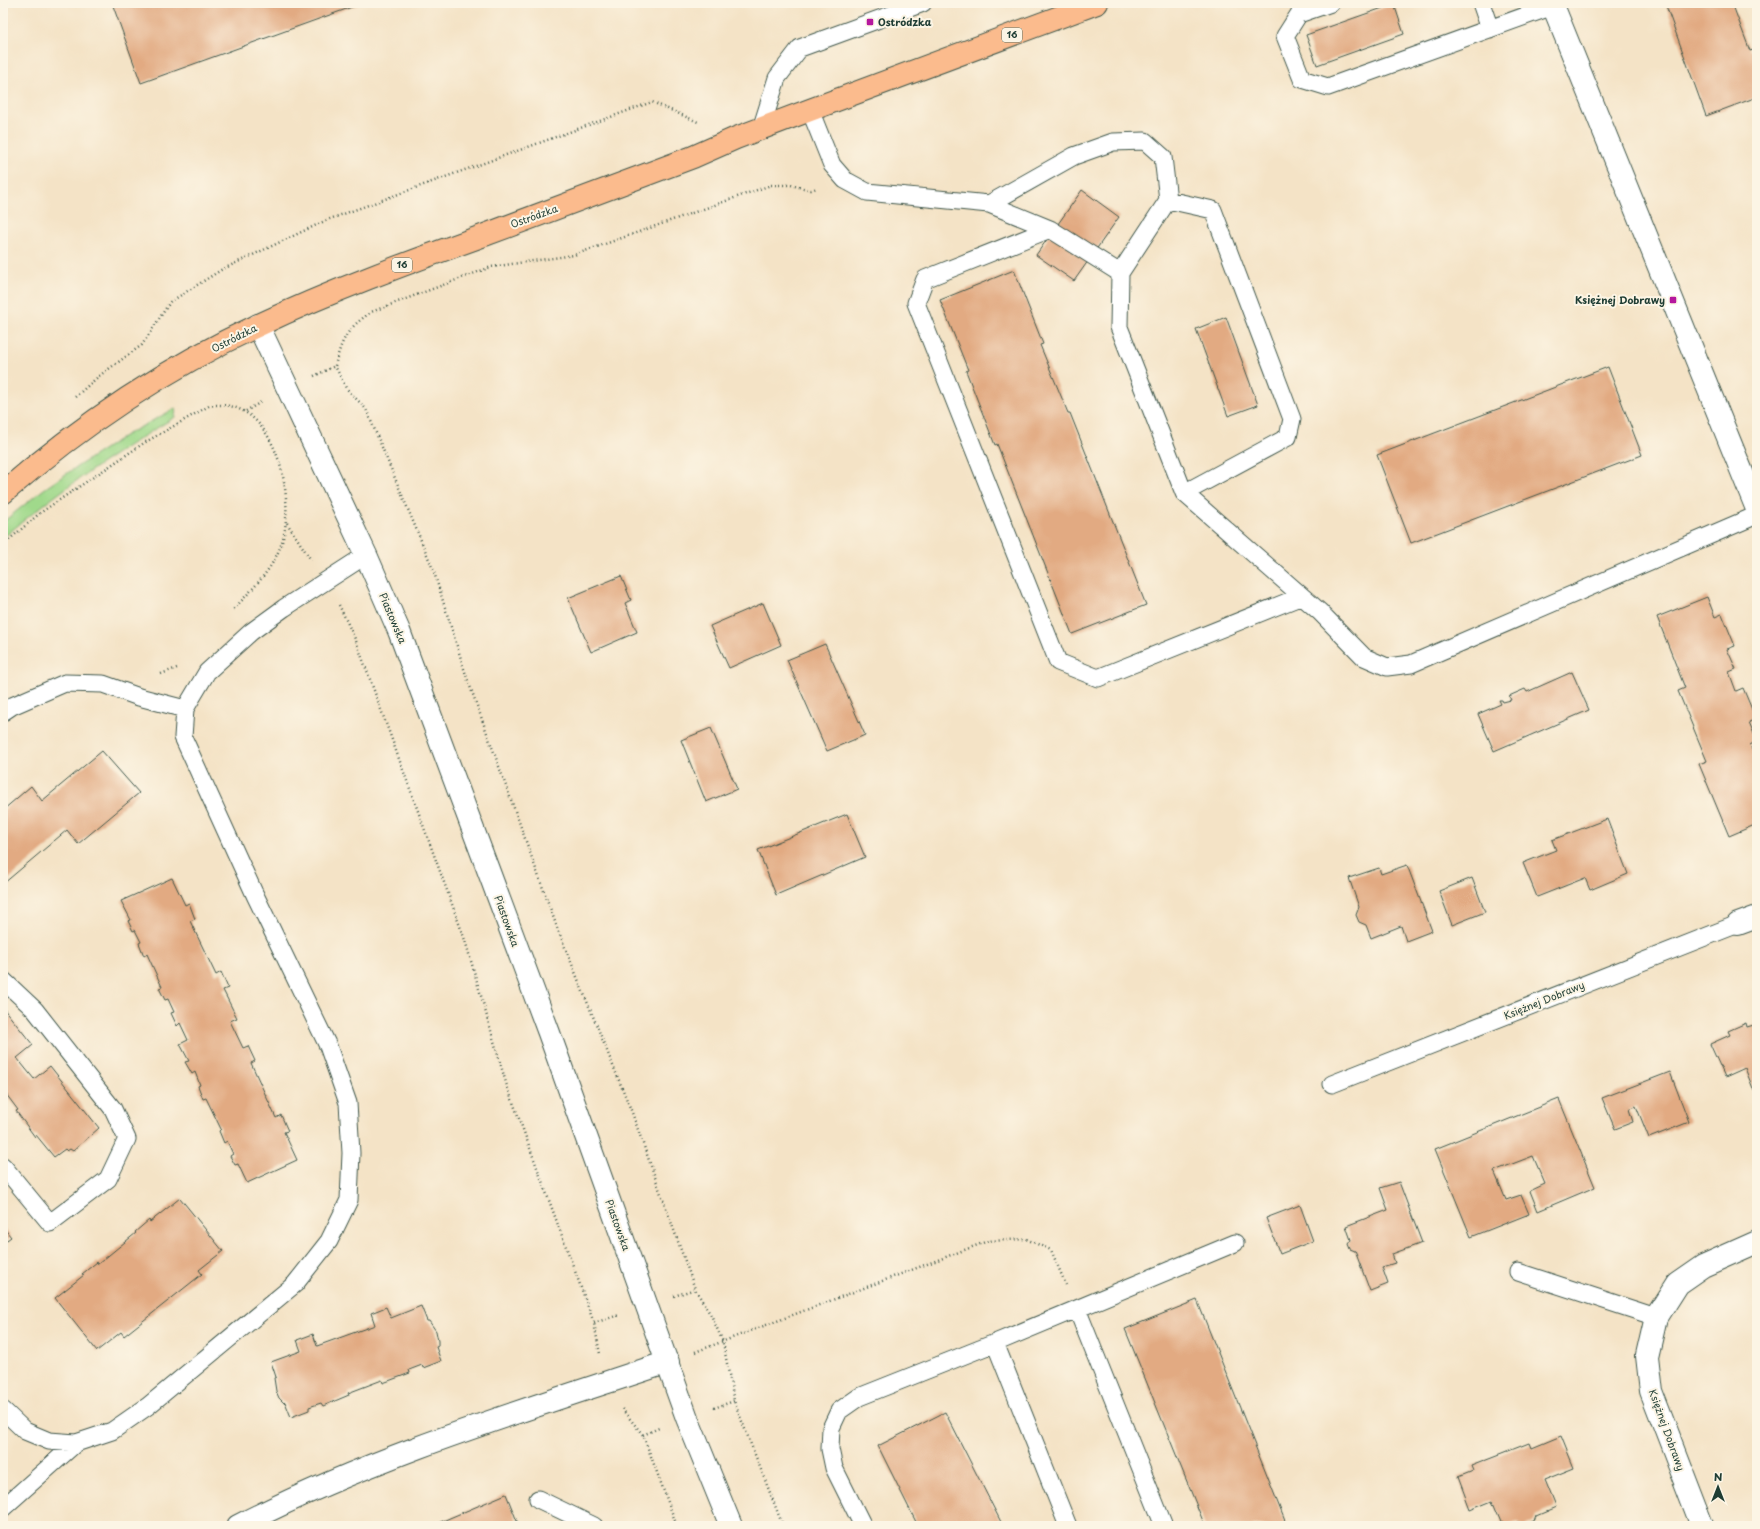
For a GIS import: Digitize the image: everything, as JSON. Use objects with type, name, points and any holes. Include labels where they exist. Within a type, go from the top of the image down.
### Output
[{"type":"main road","name":"Ostródzka","points":[[3,493],[76,434],[142,389],[258,325],[388,270],[693,157],[736,138],[1097,3]]},
{"type":"street","points":[[1552,5],[1757,509]]},
{"type":"street","name":"Piastowska","points":[[258,325],[366,555],[399,631],[551,1040],[687,1418],[731,1526]]},
{"type":"street","name":"Księżnej Dobrawy","points":[[1703,1526],[1651,1392],[1647,1356],[1656,1317],[1677,1284],[1703,1266],[1757,1242]]},
{"type":"street","points":[[238,1526],[330,1482],[422,1447],[668,1362]]},
{"type":"lane","points":[[761,129],[777,78],[800,48],[923,3]]},
{"type":"lane","points":[[1331,3],[1299,14],[1285,36],[1302,79],[1328,87],[1490,29],[1552,5]]},
{"type":"lane","points":[[1481,3],[1490,29]]},
{"type":"lane","points":[[810,110],[832,165],[844,180],[867,192],[988,204],[1050,229],[1120,273]]},
{"type":"lane","points":[[988,204],[1074,156],[1113,142],[1145,140],[1163,157],[1168,200],[1120,273],[1119,327],[1184,493],[1320,612],[1364,657],[1386,667],[1411,664],[1757,515]]},
{"type":"lane","points":[[1168,200],[1213,210],[1292,419],[1288,437],[1184,493]]},
{"type":"lane","points":[[1050,229],[926,280],[916,303],[1058,662],[1098,678],[1302,596]]},
{"type":"lane","points":[[3,1410],[25,1431],[49,1441],[76,1443],[112,1431],[148,1406],[295,1284],[329,1241],[349,1200],[351,1153],[348,1103],[328,1046],[252,888],[184,737],[185,709],[207,672],[251,632],[366,555]]},
{"type":"lane","points":[[3,712],[12,706],[65,683],[103,684],[139,697],[185,709]]},
{"type":"lane","name":"Księżnej Dobrawy","points":[[1332,1084],[1747,920]]},
{"type":"lane","points":[[3,980],[35,1010],[113,1109],[128,1139],[108,1179],[50,1223],[3,1166]]},
{"type":"lane","points":[[863,1526],[834,1468],[830,1449],[831,1428],[839,1411],[859,1397],[995,1343],[1235,1244]]},
{"type":"lane","points":[[1518,1272],[1656,1317]]},
{"type":"lane","points":[[1077,1309],[1164,1526]]},
{"type":"lane","points":[[995,1343],[1068,1526]]},
{"type":"lane","points":[[3,1508],[76,1443]]},
{"type":"lane","points":[[538,1499],[594,1526]]},
{"type":"path","points":[[70,401],[100,376],[142,345],[170,302],[221,270],[328,220],[652,102],[736,138]]},
{"type":"path","points":[[783,1526],[734,1401],[723,1342],[712,1317],[695,1289],[631,1110],[558,930],[466,675],[433,569],[366,409],[346,388],[335,366],[341,342],[354,324],[371,312],[491,267],[574,254],[771,185],[791,185],[812,190],[844,180]]},
{"type":"path","points":[[3,545],[40,513],[144,443],[209,406],[221,404],[230,405],[246,411],[263,429],[281,462],[286,489],[287,523],[280,549],[268,572],[232,611]]},
{"type":"path","points":[[287,523],[345,615],[356,641],[465,940],[506,1083],[594,1323],[598,1348],[609,1382],[617,1402],[643,1435],[677,1526]]},
{"type":"path","points":[[139,697],[149,675],[167,673],[180,667]]},
{"type":"path","points":[[668,1362],[988,1241],[1026,1239],[1051,1250],[1077,1309]]},
{"type":"green space","points":[[176,408],[175,417],[86,474],[23,521],[3,538],[3,522],[44,489],[126,435]]},
{"type":"building","points":[[112,3],[363,3],[141,83]]},
{"type":"building","points":[[1665,3],[1732,3],[1750,51],[1753,50],[1757,62],[1757,97],[1706,116]]},
{"type":"building","points":[[1394,4],[1404,34],[1317,65],[1306,35]]},
{"type":"building","points":[[1082,190],[1119,217],[1074,281],[1036,255]]},
{"type":"building","points":[[1014,270],[1043,344],[1040,345],[1068,413],[1070,413],[1146,605],[1072,634],[997,444],[995,445],[966,371],[968,370],[940,300]]},
{"type":"building","points":[[1226,317],[1258,405],[1228,416],[1196,329]]},
{"type":"building","points":[[1608,367],[1642,455],[1411,543],[1377,455]]},
{"type":"building","points":[[621,576],[631,600],[625,603],[637,632],[591,652],[568,598]]},
{"type":"building","points":[[1707,597],[1715,617],[1722,614],[1735,646],[1727,649],[1736,669],[1729,672],[1736,691],[1743,688],[1756,719],[1749,722],[1757,741],[1750,745],[1757,762],[1757,824],[1729,836],[1699,764],[1707,761],[1678,691],[1685,688],[1657,617]]},
{"type":"building","points":[[763,603],[781,645],[729,668],[710,626]]},
{"type":"building","points":[[825,644],[865,735],[827,751],[787,660]]},
{"type":"building","points":[[1572,672],[1589,710],[1494,751],[1478,714],[1501,704],[1499,700],[1502,700],[1503,702],[1511,700],[1509,696],[1525,689],[1527,692]]},
{"type":"building","points":[[711,728],[737,789],[706,802],[681,740]]},
{"type":"building","points":[[102,751],[139,793],[78,844],[67,830],[3,884],[3,810],[31,786],[42,801]]},
{"type":"building","points":[[847,814],[865,857],[776,895],[758,850]]},
{"type":"building","points":[[1607,819],[1628,874],[1590,890],[1585,878],[1537,897],[1523,863],[1556,850],[1552,840]]},
{"type":"building","points":[[1407,865],[1432,931],[1406,941],[1401,926],[1371,938],[1366,925],[1359,922],[1356,915],[1359,907],[1349,878],[1379,868],[1381,874]]},
{"type":"building","points":[[172,878],[185,905],[189,903],[195,919],[190,921],[216,975],[221,972],[228,988],[223,990],[237,1018],[230,1021],[243,1048],[248,1046],[255,1061],[251,1063],[276,1118],[281,1115],[288,1131],[284,1132],[297,1160],[247,1183],[238,1164],[235,1165],[230,1156],[233,1154],[227,1141],[224,1143],[219,1131],[221,1129],[206,1098],[203,1099],[195,1072],[192,1074],[185,1062],[189,1061],[180,1044],[188,1040],[180,1023],[177,1026],[171,1013],[174,1012],[168,999],[165,1000],[159,988],[162,987],[147,954],[144,956],[139,943],[141,942],[135,930],[133,931],[128,921],[131,920],[121,901]]},
{"type":"building","points":[[1472,878],[1485,912],[1452,925],[1439,891]]},
{"type":"building","points":[[3,1008],[33,1045],[17,1058],[34,1079],[50,1066],[99,1128],[73,1151],[70,1149],[67,1151],[65,1149],[54,1157],[36,1135],[35,1137],[3,1090]]},
{"type":"building","points":[[1746,1023],[1747,1027],[1757,1024],[1757,1090],[1754,1091],[1745,1068],[1725,1077],[1710,1044],[1730,1035],[1728,1031]]},
{"type":"building","points":[[1670,1072],[1689,1122],[1649,1138],[1636,1106],[1629,1109],[1633,1122],[1615,1129],[1602,1098]]},
{"type":"building","points":[[1559,1099],[1595,1187],[1538,1211],[1530,1191],[1545,1184],[1533,1156],[1494,1171],[1506,1200],[1521,1195],[1529,1214],[1471,1237],[1435,1149]]},
{"type":"building","points":[[1399,1182],[1422,1243],[1392,1254],[1395,1263],[1382,1267],[1388,1284],[1370,1291],[1355,1251],[1350,1249],[1348,1244],[1351,1240],[1346,1226],[1388,1210],[1380,1188]]},
{"type":"building","points":[[180,1198],[223,1251],[199,1270],[202,1274],[124,1336],[121,1332],[97,1351],[55,1298],[84,1275],[82,1274],[97,1262],[98,1264],[136,1233],[135,1232],[149,1220],[150,1222]]},
{"type":"building","points":[[1300,1205],[1313,1241],[1280,1254],[1266,1218]]},
{"type":"building","points":[[3,1227],[11,1237],[3,1243]]},
{"type":"building","points":[[1197,1300],[1287,1526],[1205,1526],[1125,1329]]},
{"type":"building","points":[[421,1306],[427,1321],[429,1321],[436,1331],[438,1346],[436,1347],[441,1361],[423,1368],[422,1365],[409,1370],[410,1373],[383,1383],[382,1380],[348,1393],[349,1395],[323,1406],[321,1403],[309,1407],[309,1410],[291,1417],[285,1402],[284,1403],[279,1398],[276,1391],[274,1378],[276,1377],[271,1362],[301,1351],[297,1340],[313,1334],[317,1346],[375,1325],[371,1313],[386,1307],[391,1318]]},
{"type":"building","points":[[945,1412],[1003,1526],[918,1526],[878,1446]]},
{"type":"building","points":[[1561,1436],[1574,1468],[1544,1480],[1555,1507],[1536,1515],[1534,1521],[1524,1525],[1518,1522],[1507,1526],[1503,1526],[1492,1500],[1470,1509],[1458,1477],[1473,1471],[1471,1466],[1530,1443],[1532,1448]]},
{"type":"building","points":[[506,1494],[519,1526],[439,1526],[438,1523]]},
{"type":"place","name":"Ostródzka","points":[[870,22]]},
{"type":"place","name":"Księżnej Dobrawy","points":[[1673,300]]}]
